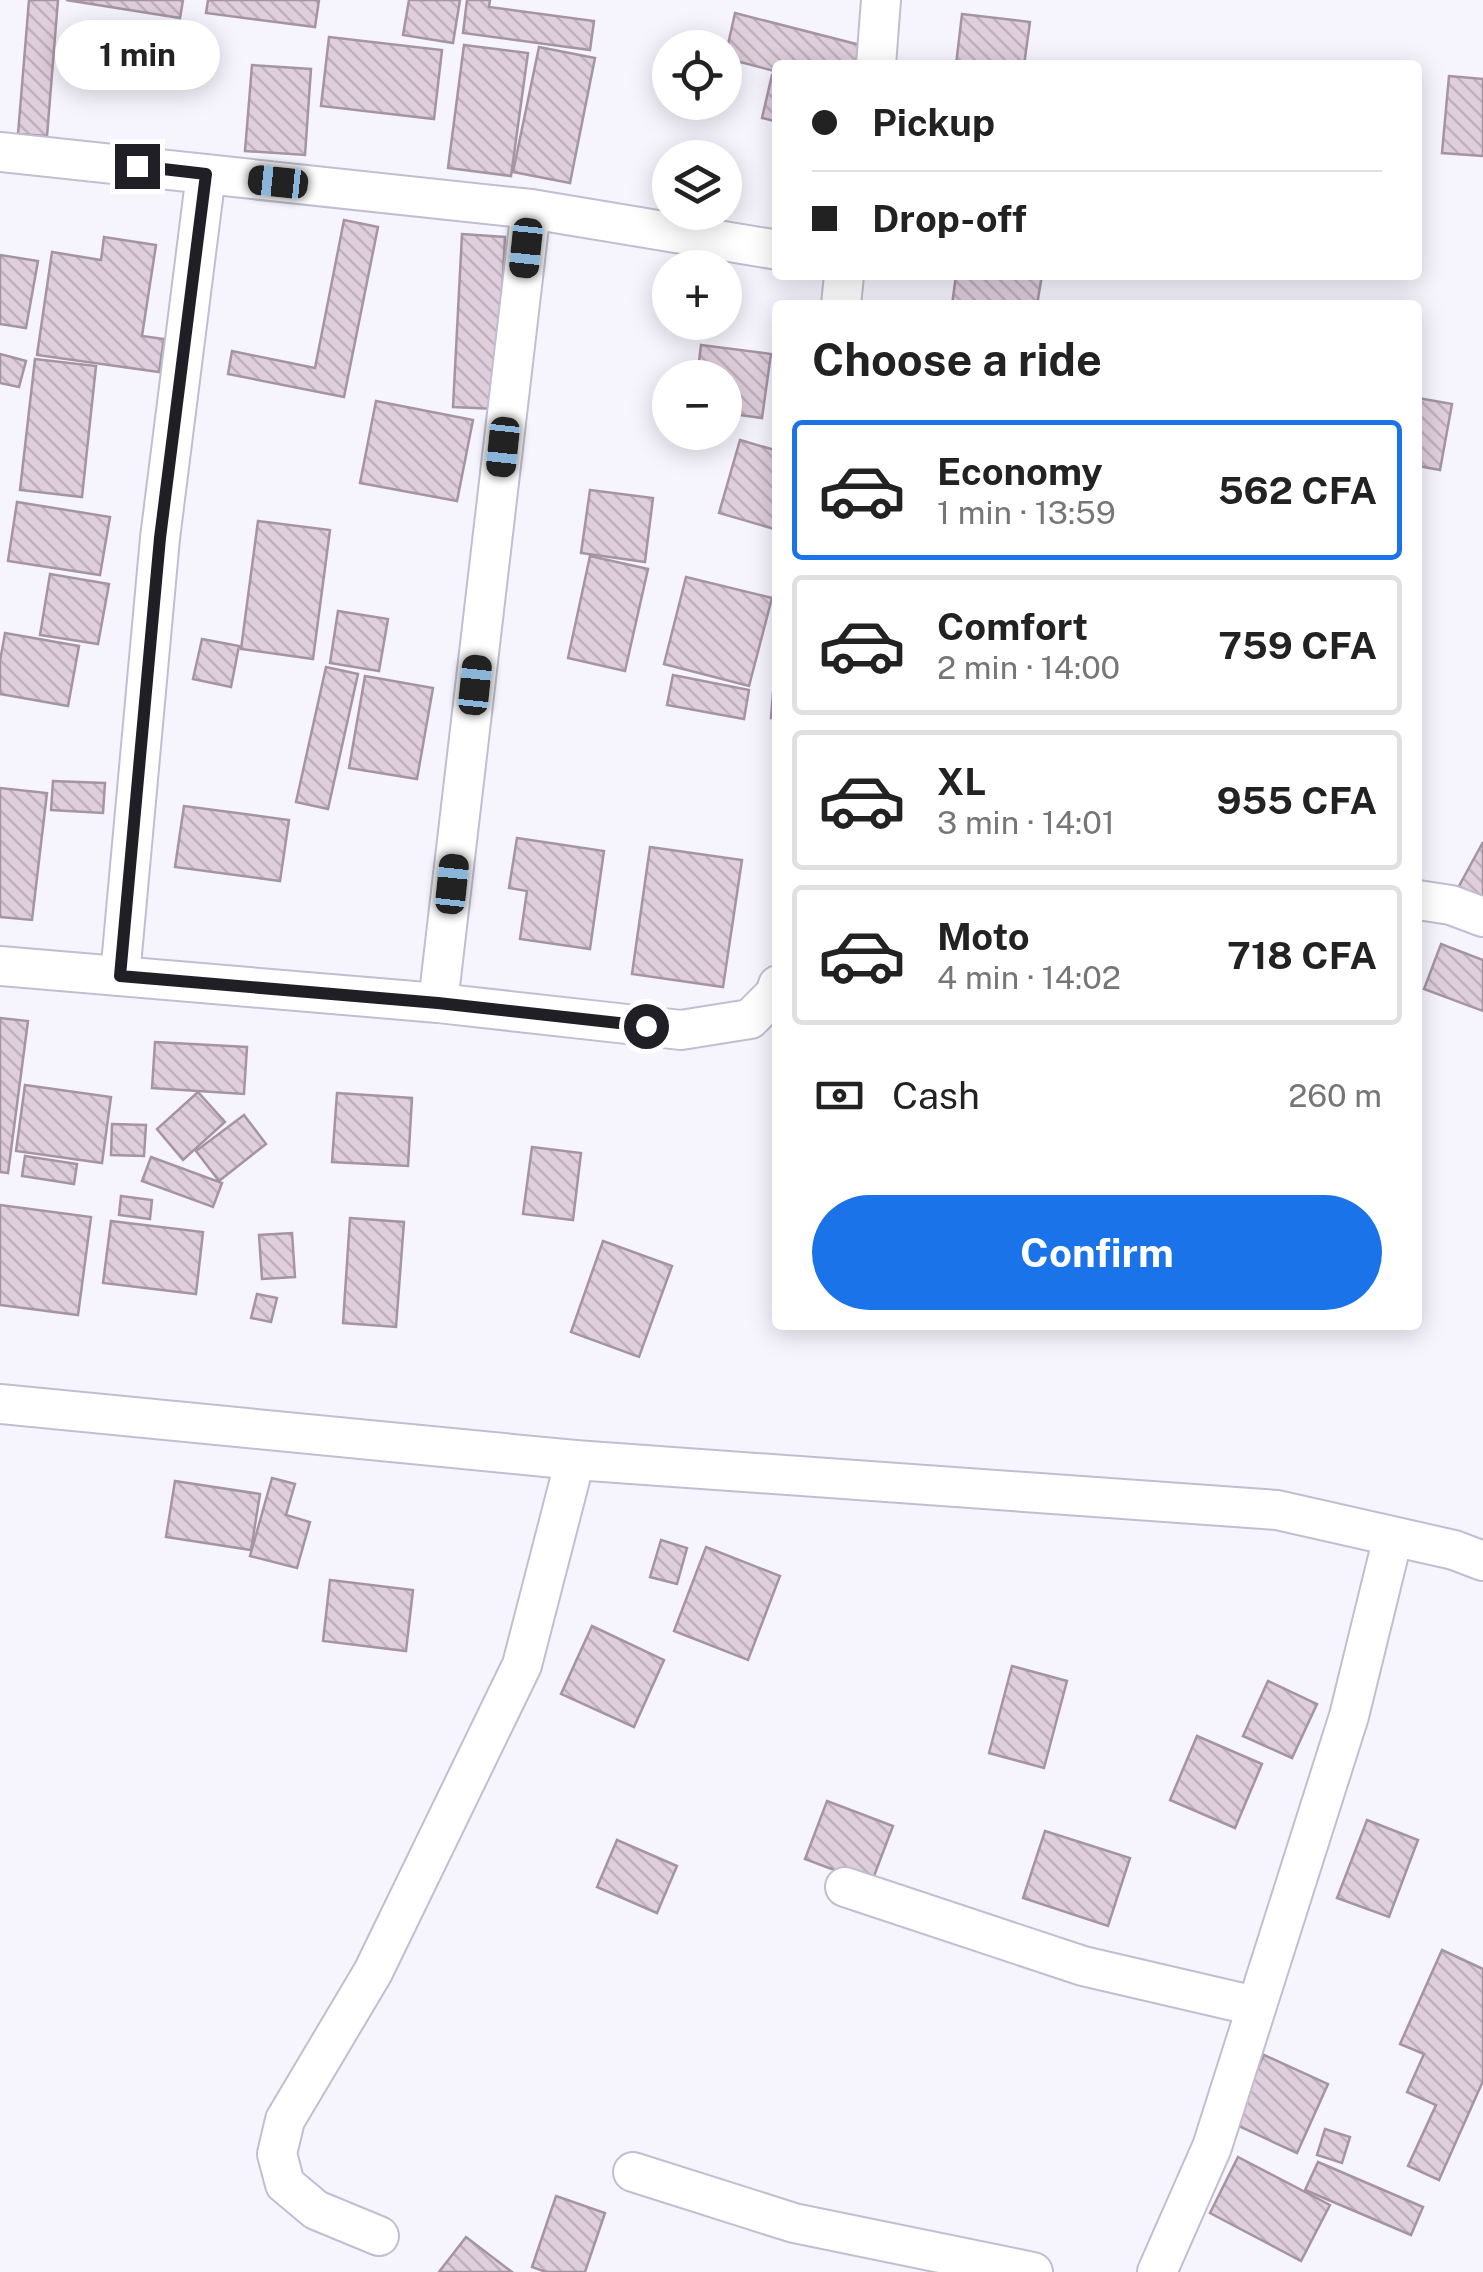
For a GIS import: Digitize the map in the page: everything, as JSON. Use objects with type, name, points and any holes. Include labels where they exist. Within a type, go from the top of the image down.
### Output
[{"type":"street","points":[[876,60],[881,0]]},
{"type":"street","points":[[0,152],[531,209],[772,249]]},
{"type":"street","points":[[120,976],[160,538],[206,174]]},
{"type":"street","points":[[438,1003],[531,209]]},
{"type":"street","points":[[1422,901],[1451,905],[1483,917]]},
{"type":"street","points":[[0,966],[438,1003],[681,1030],[750,1019],[772,997]]},
{"type":"street","points":[[0,1404],[575,1460],[1277,1510],[1454,1550],[1483,1561]]},
{"type":"street","points":[[379,2236],[316,2210],[285,2184],[278,2154],[285,2120],[373,1972],[522,1665],[575,1460]]},
{"type":"street","points":[[1157,2272],[1212,2146],[1349,1716],[1394,1537]]},
{"type":"street","points":[[845,1886],[1083,1966],[1255,2006]]},
{"type":"street","points":[[633,2172],[794,2223],[1034,2272]]},
{"type":"building","points":[[29,0],[58,0],[47,136],[18,134]]},
{"type":"building","points":[[66,0],[183,0],[180,18]]},
{"type":"building","points":[[208,0],[319,0],[315,27],[206,13]]},
{"type":"building","points":[[409,0],[460,0],[453,43],[403,35]]},
{"type":"building","points":[[467,0],[490,0],[489,7],[594,21],[590,50],[463,33]]},
{"type":"building","points":[[735,13],[860,45],[856,60],[772,60],[772,70],[742,62],[742,30],[731,30]]},
{"type":"building","points":[[962,14],[1030,22],[1025,60],[957,60]]},
{"type":"building","points":[[329,37],[442,50],[434,119],[321,106]]},
{"type":"building","points":[[464,45],[528,53],[511,176],[448,168]]},
{"type":"building","points":[[539,47],[595,58],[570,183],[513,172]]},
{"type":"building","points":[[252,65],[311,69],[305,155],[245,151]]},
{"type":"building","points":[[772,75],[772,120],[762,118]]},
{"type":"building","points":[[1449,76],[1483,79],[1483,156],[1442,153]]},
{"type":"building","points":[[344,220],[378,227],[344,397],[228,374],[232,351],[315,368]]},
{"type":"building","points":[[462,234],[505,237],[496,409],[453,407]]},
{"type":"building","points":[[104,237],[156,245],[142,336],[164,339],[159,372],[37,355],[52,252],[101,260]]},
{"type":"building","points":[[0,255],[38,261],[26,328],[0,324]]},
{"type":"building","points":[[955,280],[1041,280],[1038,300],[953,300]]},
{"type":"building","points":[[701,345],[771,354],[762,418],[742,415],[742,360],[699,360]]},
{"type":"building","points":[[0,354],[26,361],[19,387],[0,383]]},
{"type":"building","points":[[35,359],[96,366],[82,497],[20,490]]},
{"type":"building","points":[[1422,399],[1452,404],[1440,470],[1422,467]]},
{"type":"building","points":[[376,401],[473,420],[457,501],[360,483]]},
{"type":"building","points":[[742,441],[772,449],[772,528],[719,513]]},
{"type":"building","points":[[590,490],[653,498],[645,562],[581,553]]},
{"type":"building","points":[[17,502],[110,517],[100,575],[8,561]]},
{"type":"building","points":[[258,521],[330,530],[313,659],[241,649]]},
{"type":"building","points":[[590,556],[648,569],[625,671],[568,658]]},
{"type":"building","points":[[50,574],[109,584],[98,644],[40,635]]},
{"type":"building","points":[[686,577],[772,598],[749,686],[664,664]]},
{"type":"building","points":[[338,611],[388,619],[379,671],[330,663]]},
{"type":"building","points":[[5,633],[79,646],[68,706],[0,694]]},
{"type":"building","points":[[202,639],[239,646],[231,687],[193,679]]},
{"type":"building","points":[[326,667],[358,674],[328,809],[296,802]]},
{"type":"building","points":[[673,675],[749,690],[744,719],[667,705]]},
{"type":"building","points":[[365,676],[433,688],[417,779],[349,768]]},
{"type":"building","points":[[53,781],[105,783],[103,813],[51,810]]},
{"type":"building","points":[[0,788],[47,793],[32,920],[0,917]]},
{"type":"building","points":[[184,806],[289,820],[280,881],[175,867]]},
{"type":"building","points":[[517,838],[604,851],[590,949],[520,939],[527,891],[509,888]]},
{"type":"building","points":[[1483,842],[1483,899],[1459,886]]},
{"type":"building","points":[[650,847],[742,860],[723,987],[632,974]]},
{"type":"building","points":[[1441,944],[1483,960],[1483,1011],[1424,989]]},
{"type":"building","points":[[0,1018],[28,1021],[8,1173],[0,1172]]},
{"type":"building","points":[[155,1042],[247,1047],[244,1094],[152,1088]]},
{"type":"building","points":[[25,1085],[111,1097],[102,1163],[16,1151]]},
{"type":"building","points":[[198,1092],[225,1122],[183,1160],[157,1129]]},
{"type":"building","points":[[337,1093],[412,1098],[408,1166],[332,1162]]},
{"type":"building","points":[[244,1115],[266,1144],[219,1181],[196,1151]]},
{"type":"building","points":[[112,1124],[146,1125],[144,1156],[111,1155]]},
{"type":"building","points":[[532,1147],[581,1153],[573,1220],[523,1214]]},
{"type":"building","points":[[25,1156],[77,1164],[74,1184],[22,1176]]},
{"type":"building","points":[[151,1157],[222,1183],[213,1207],[142,1181]]},
{"type":"building","points":[[121,1196],[152,1200],[150,1219],[119,1215]]},
{"type":"building","points":[[0,1205],[91,1217],[78,1315],[0,1305]]},
{"type":"building","points":[[350,1218],[404,1222],[396,1327],[343,1323]]},
{"type":"building","points":[[111,1221],[203,1232],[196,1294],[103,1283]]},
{"type":"building","points":[[292,1233],[295,1277],[262,1279],[259,1235]]},
{"type":"building","points":[[603,1241],[672,1266],[639,1357],[571,1332]]},
{"type":"building","points":[[257,1294],[277,1298],[271,1322],[251,1318]]},
{"type":"building","points":[[272,1478],[295,1484],[286,1515],[310,1522],[297,1568],[250,1556]]},
{"type":"building","points":[[175,1481],[260,1494],[251,1550],[166,1537]]},
{"type":"building","points":[[661,1540],[687,1548],[677,1584],[650,1577]]},
{"type":"building","points":[[706,1547],[780,1576],[748,1660],[674,1631]]},
{"type":"building","points":[[330,1580],[413,1590],[406,1651],[323,1641]]},
{"type":"building","points":[[592,1626],[664,1660],[634,1727],[561,1694]]},
{"type":"building","points":[[1012,1666],[1067,1681],[1044,1768],[989,1753]]},
{"type":"building","points":[[1268,1681],[1317,1704],[1292,1758],[1243,1736]]},
{"type":"building","points":[[1197,1736],[1262,1764],[1235,1828],[1170,1800]]},
{"type":"building","points":[[827,1801],[893,1826],[871,1884],[805,1859]]},
{"type":"building","points":[[1367,1820],[1418,1840],[1389,1917],[1337,1898]]},
{"type":"building","points":[[1045,1831],[1130,1858],[1108,1926],[1023,1898]]},
{"type":"building","points":[[617,1840],[677,1866],[657,1913],[597,1887]]},
{"type":"building","points":[[1442,1950],[1483,1969],[1483,2081],[1439,2180],[1408,2166],[1436,2105],[1407,2092],[1424,2054],[1400,2044]]},
{"type":"building","points":[[1264,2055],[1328,2084],[1297,2153],[1232,2123]]},
{"type":"building","points":[[1325,2129],[1350,2137],[1342,2163],[1317,2155]]},
{"type":"building","points":[[1238,2157],[1330,2205],[1301,2261],[1210,2213]]},
{"type":"building","points":[[1318,2162],[1423,2207],[1411,2235],[1305,2190]]},
{"type":"building","points":[[556,2196],[605,2213],[585,2272],[546,2272],[532,2267]]},
{"type":"building","points":[[466,2237],[512,2272],[439,2272]]},
{"type":"route","points":[[137,166],[206,174],[160,538],[120,976],[438,1003],[646,1026]]}]
